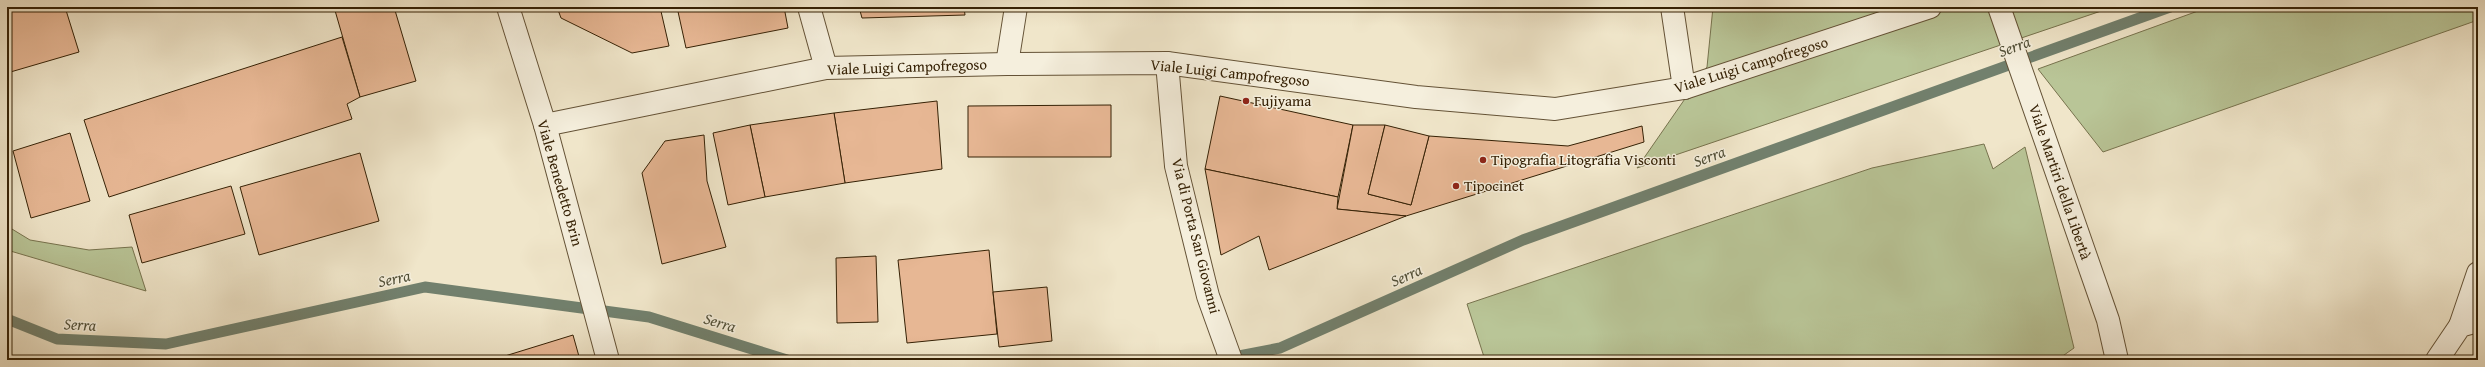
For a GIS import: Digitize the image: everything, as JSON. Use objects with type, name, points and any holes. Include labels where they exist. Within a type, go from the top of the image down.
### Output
[{"type":"street","name":"Viale Benedetto Brin","points":[[508,7],[544,125],[608,360]]},
{"type":"street","points":[[809,7],[826,68]]},
{"type":"street","points":[[1007,64],[1016,7]]},
{"type":"street","points":[[1672,7],[1684,88]]},
{"type":"street","name":"Viale Luigi Campofregoso","points":[[544,125],[826,68],[1007,64],[1167,63],[1416,97],[1555,109],[1684,88],[1930,7]]},
{"type":"street","name":"Viale Martiri della Libertà","points":[[1999,7],[2006,31],[2108,320],[2115,359]]},
{"type":"street","name":"Via di Porta San Giovanni","points":[[1167,63],[1176,166],[1208,296],[1231,360]]},
{"type":"street","points":[[2437,360],[2469,324],[2478,273]]},
{"type":"green space","points":[[1713,7],[2113,7],[1637,168],[1707,67]]},
{"type":"green space","points":[[2209,7],[2478,7],[2478,20],[2103,152],[2038,69]]},
{"type":"green space","points":[[1984,144],[1993,169],[2025,147],[2074,348],[2057,360],[1485,360],[1467,304],[1872,168]]},
{"type":"green space","points":[[7,226],[30,240],[89,250],[132,247],[146,291],[7,250]]},
{"type":"building","points":[[7,7],[65,7],[79,52],[7,73]]},
{"type":"building","points":[[334,7],[394,7],[416,81],[360,97]]},
{"type":"building","points":[[557,7],[660,7],[669,46],[632,53],[561,18]]},
{"type":"building","points":[[677,7],[784,7],[788,28],[686,48]]},
{"type":"building","points":[[859,7],[964,7],[965,15],[862,18]]},
{"type":"building","points":[[342,37],[360,97],[347,104],[352,119],[109,197],[84,120]]},
{"type":"building","points":[[1220,96],[1353,125],[1338,197],[1205,169]]},
{"type":"building","points":[[937,101],[942,169],[845,183],[834,113]]},
{"type":"building","points":[[1111,105],[1111,157],[968,157],[968,106]]},
{"type":"building","points":[[834,113],[845,183],[765,197],[750,125]]},
{"type":"building","points":[[750,125],[765,197],[728,205],[713,133]]},
{"type":"building","points":[[1353,125],[1385,125],[1368,194],[1411,205],[1429,136],[1568,146],[1642,126],[1644,142],[1406,216],[1337,209]]},
{"type":"building","points":[[1385,125],[1429,136],[1411,205],[1368,194]]},
{"type":"building","points":[[70,133],[90,201],[31,218],[13,151]]},
{"type":"building","points":[[704,135],[707,181],[726,247],[662,264],[642,173],[665,141]]},
{"type":"building","points":[[360,153],[379,221],[259,255],[240,187]]},
{"type":"building","points":[[1205,169],[1338,197],[1337,209],[1406,216],[1269,270],[1259,236],[1221,255]]},
{"type":"building","points":[[231,186],[245,234],[142,263],[129,215]]},
{"type":"building","points":[[989,250],[997,334],[907,343],[898,260]]},
{"type":"building","points":[[876,256],[878,322],[837,323],[836,258]]},
{"type":"building","points":[[1047,287],[1052,341],[999,347],[993,292]]},
{"type":"building","points":[[573,335],[580,360],[505,360],[505,356]]},
{"type":"waterway","name":"Serra","points":[[1218,360],[1280,348],[1523,240],[2170,7]]},
{"type":"waterway","name":"Serra","points":[[7,319],[57,339],[166,344],[425,287],[649,317],[787,360]]},
{"type":"place","name":"Fujiyama","points":[[1246,101]]},
{"type":"place","name":"Tipografia Litografia Visconti","points":[[1483,160]]},
{"type":"place","name":"Tipocinet","points":[[1456,186]]}]
